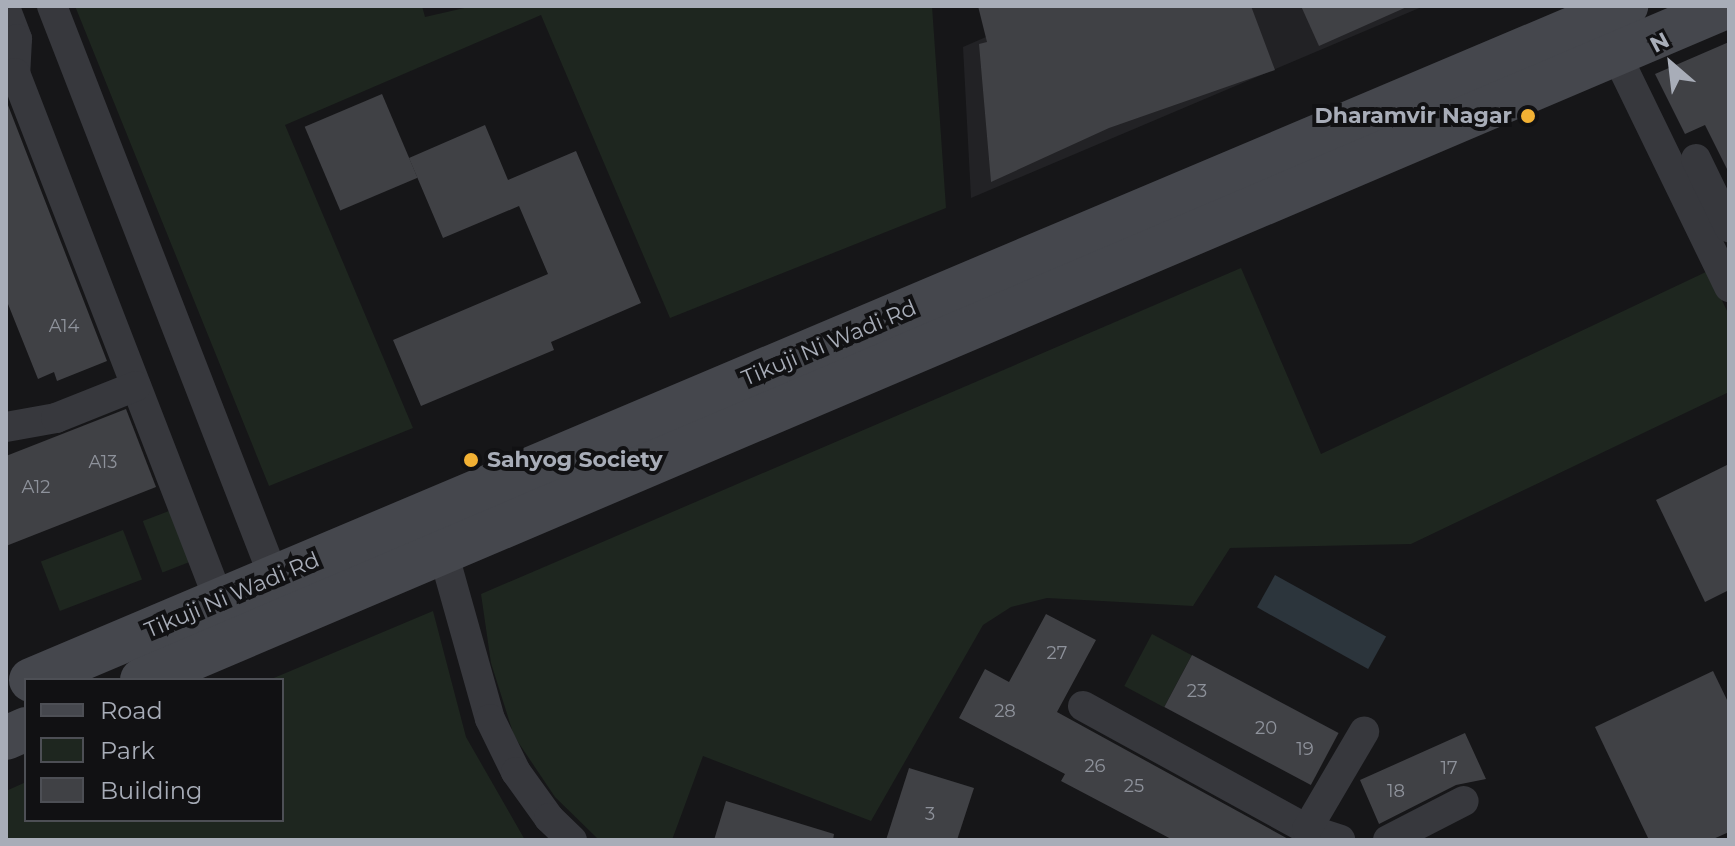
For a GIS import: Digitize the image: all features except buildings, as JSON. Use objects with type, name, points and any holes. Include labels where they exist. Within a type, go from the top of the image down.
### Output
[{"type":"main road","name":"Tikuji Ni Wadi Rd","points":[[36,678],[1626,6]]},
{"type":"main road","name":"Tikuji Ni Wadi Rd","points":[[147,678],[1728,6]]},
{"type":"street","points":[[52,6],[290,617]]},
{"type":"street","points":[[6,10],[17,39],[15,73],[219,600]]},
{"type":"street","points":[[1616,54],[1729,287]]},
{"type":"street","points":[[1696,159],[1729,227]]},
{"type":"street","points":[[6,427],[56,418],[136,386]]},
{"type":"street","points":[[443,552],[490,719],[516,772],[572,840]]},
{"type":"street","points":[[1083,706],[1307,829],[1340,840]]},
{"type":"street","points":[[1307,829],[1364,732]]},
{"type":"street","points":[[1388,840],[1464,801]]},
{"type":"shaded area","points":[[1057,6],[1424,6],[971,198],[963,47]]},
{"type":"shaded area","points":[[1275,575],[1386,637],[1368,669],[1257,607]]},
{"type":"green space","points":[[75,6],[422,6],[425,17],[473,6],[932,6],[946,208],[670,318],[541,15],[285,125],[413,428],[269,486]]},
{"type":"green space","points":[[1241,268],[1321,454],[1708,271],[1729,315],[1729,392],[1411,544],[1230,548],[1193,606],[1047,598],[1011,607],[983,625],[871,821],[703,756],[672,840],[599,840],[555,797],[514,736],[491,663],[481,594]]},
{"type":"green space","points":[[182,506],[202,557],[162,572],[143,521]]},
{"type":"green space","points":[[123,530],[142,579],[60,611],[41,562]]},
{"type":"green space","points":[[433,611],[466,737],[525,840],[6,840],[6,791],[24,783],[24,822],[284,822],[284,678],[274,678]]},
{"type":"green space","points":[[1152,634],[1192,655],[1164,707],[1124,686]]},
{"type":"place","name":"Dharamvir Nagar","points":[[1528,116]]},
{"type":"place","name":"Sahyog Society","points":[[471,460]]}]
